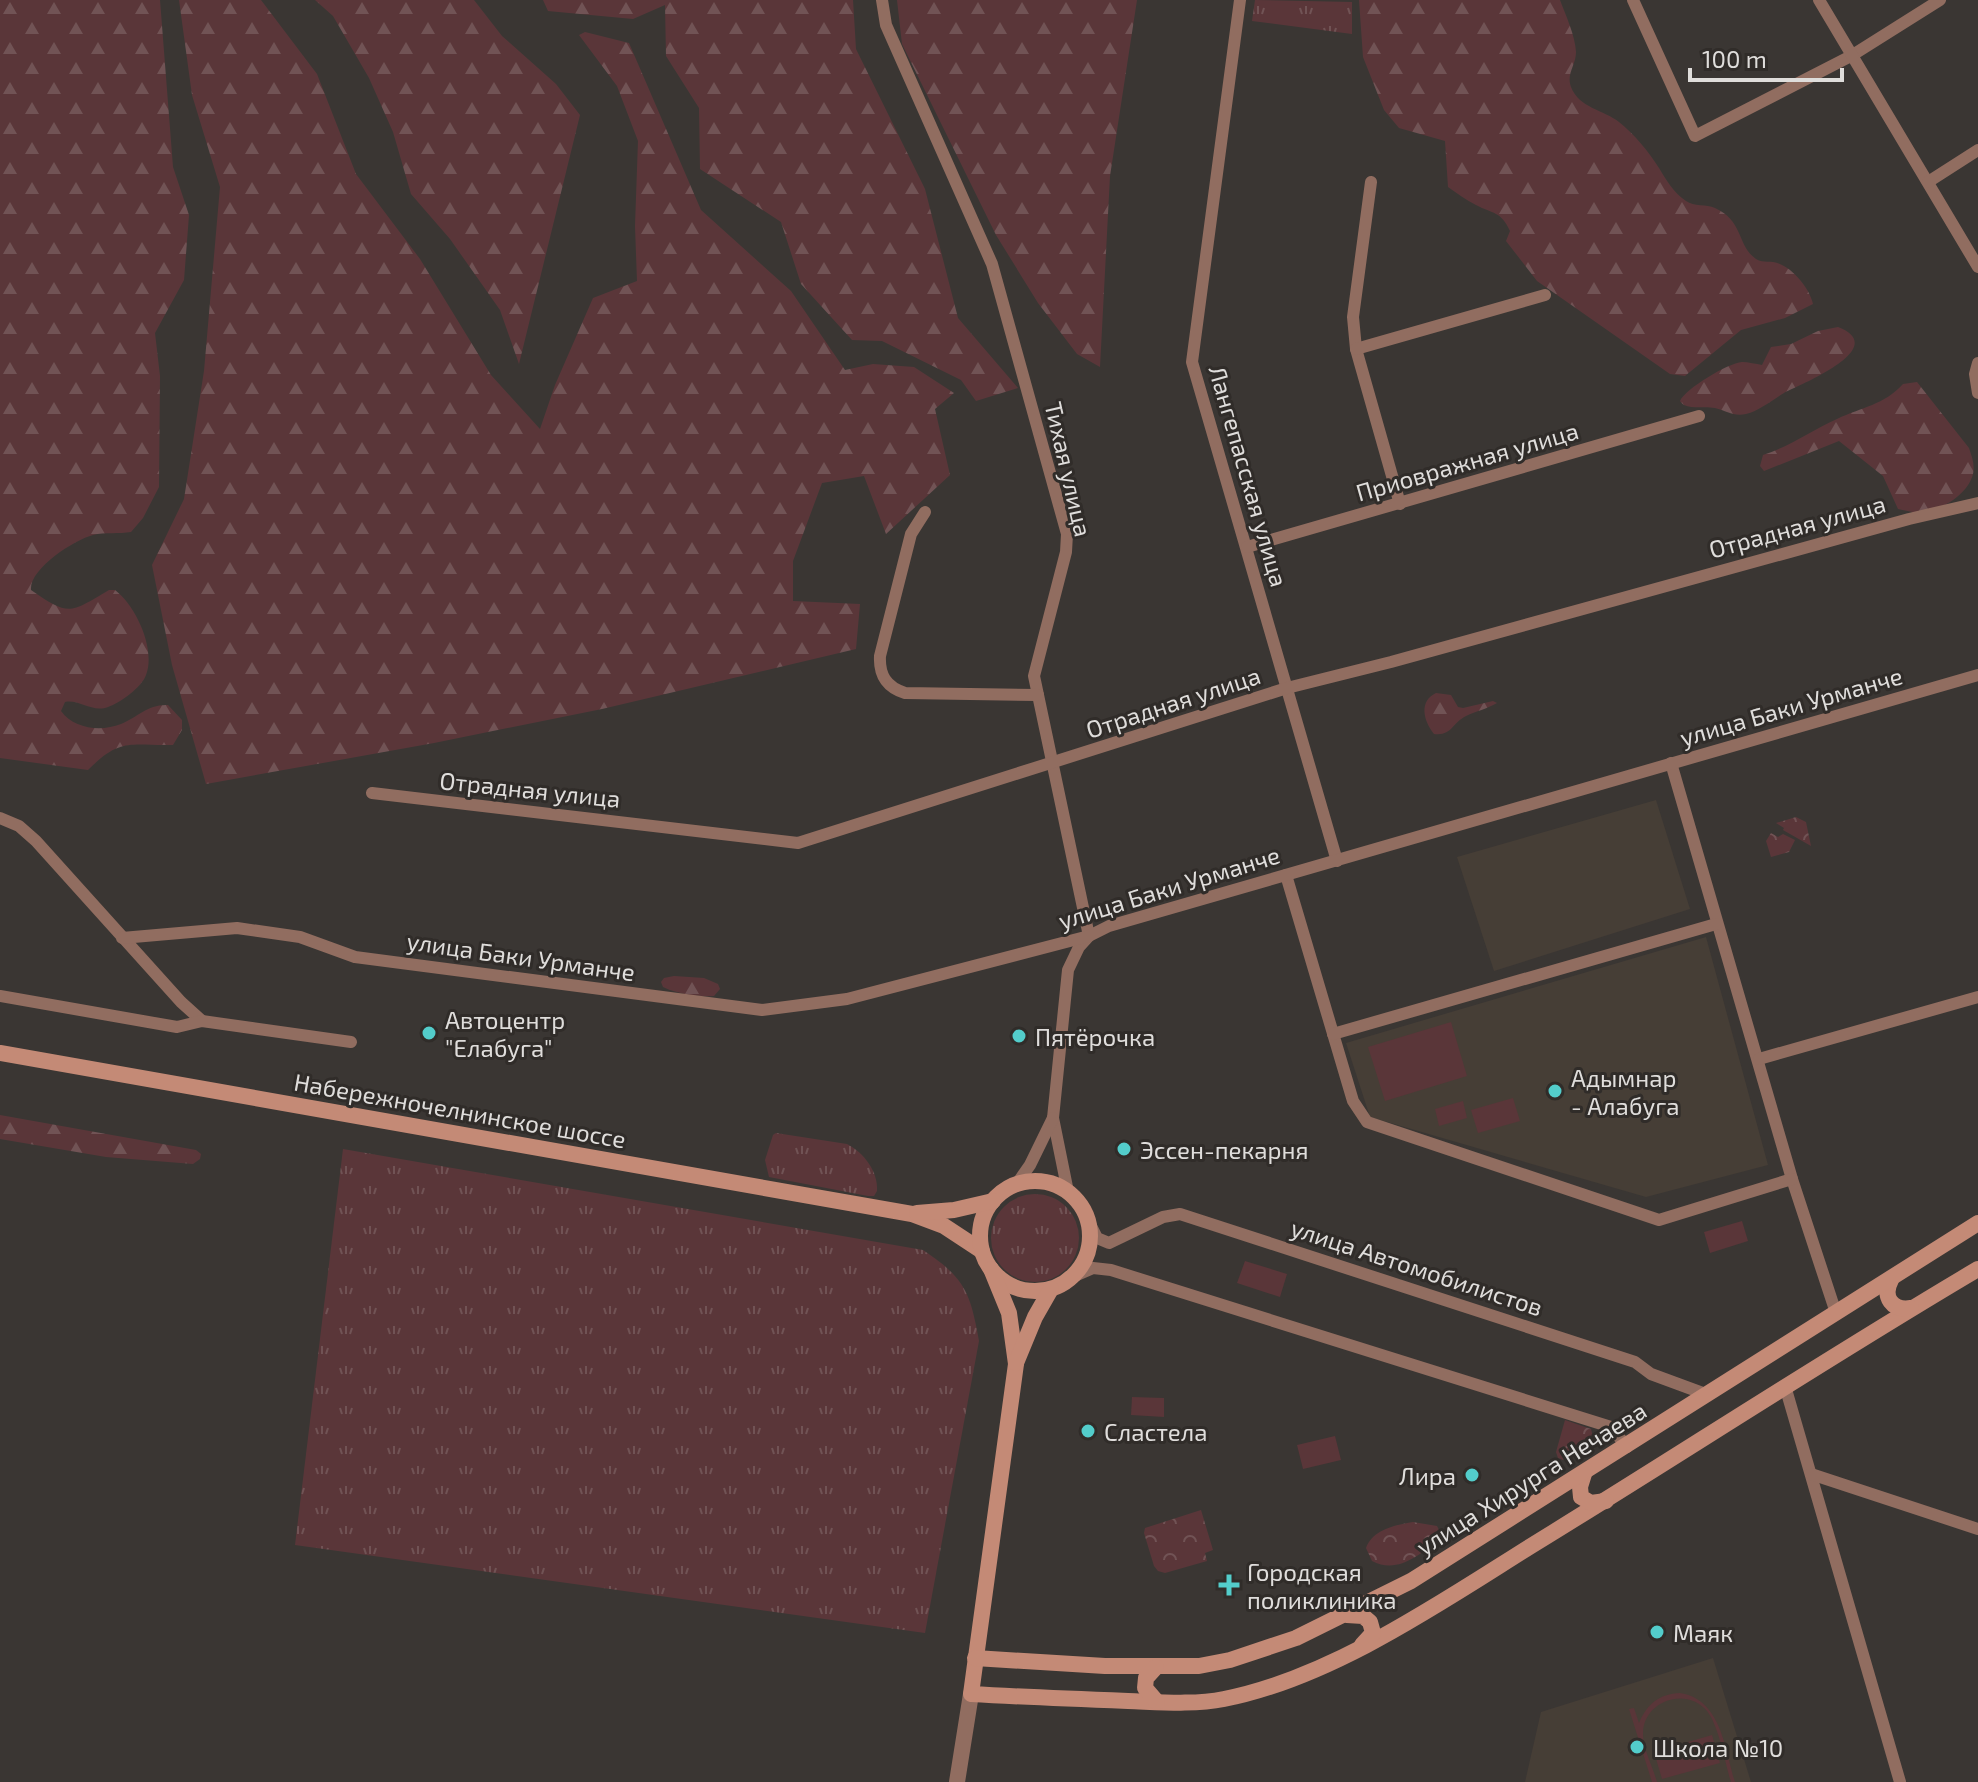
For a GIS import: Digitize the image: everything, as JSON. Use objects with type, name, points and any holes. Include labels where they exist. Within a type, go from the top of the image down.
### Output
[{"type":"main road","name":"Набережночелнинское шоссе","points":[[0,1053],[912,1214],[944,1226],[982,1251]]},
{"type":"main road","points":[[991,1269],[1000,1279],[1024,1290],[1051,1289],[1070,1278],[1079,1270],[1089,1249],[1089,1225],[1085,1214],[1068,1192],[1043,1182],[1016,1185],[993,1201],[981,1225],[982,1251],[1009,1313],[1016,1364]]},
{"type":"main road","name":"Набережночелнинское шоссе","points":[[912,1214],[954,1210],[993,1201]]},
{"type":"main road","name":"улица Хирурга Нечаева","points":[[975,1658],[1037,1664],[1199,1666],[1230,1660],[1296,1638],[1411,1581],[1978,1223]]},
{"type":"main road","points":[[1051,1289],[1035,1317],[1016,1364],[971,1694],[1157,1702],[1220,1700],[1241,1695],[1308,1672],[1361,1646],[1432,1608],[1785,1386],[1978,1269]]},
{"type":"main road","points":[[1891,1280],[1887,1295],[1890,1302],[1896,1307],[1911,1308]]},
{"type":"main road","points":[[1584,1474],[1581,1497],[1591,1503],[1606,1501]]},
{"type":"main road","points":[[1347,1615],[1363,1616],[1370,1622],[1373,1633],[1361,1646]]},
{"type":"main road","points":[[1156,1667],[1146,1678],[1145,1688],[1157,1702]]},
{"type":"street","name":"Тихая улица","points":[[882,0],[886,25],[992,264],[1067,534],[1066,552],[1034,676],[1089,936]]},
{"type":"street","name":"Лангепасская улица","points":[[1240,0],[1192,362],[1337,861]]},
{"type":"street","points":[[1633,0],[1695,136],[1851,56],[1940,0]]},
{"type":"street","points":[[1819,0],[1978,267]]},
{"type":"street","points":[[1928,182],[1978,150]]},
{"type":"street","points":[[1371,182],[1353,317],[1356,349],[1400,504]]},
{"type":"street","points":[[1356,349],[1545,295]]},
{"type":"street","points":[[1978,363],[1975,374],[1978,393]]},
{"type":"street","name":"Приовражная улица","points":[[1247,547],[1699,416]]},
{"type":"street","name":"Отрадная улица","points":[[372,793],[798,843],[1287,688],[1894,522],[1978,503]]},
{"type":"street","points":[[925,512],[911,534],[880,656],[879,667],[887,683],[905,693],[1038,695]]},
{"type":"street","name":"улица Баки Урманче","points":[[122,938],[237,928],[300,937],[355,957],[762,1010],[847,999],[1089,936],[1109,926],[1978,675]]},
{"type":"street","points":[[1671,763],[1792,1179],[1836,1313]]},
{"type":"street","points":[[0,818],[29,834],[181,1002],[202,1021]]},
{"type":"street","points":[[1286,875],[1353,1101],[1367,1122],[1659,1220],[1792,1179]]},
{"type":"street","points":[[1333,1034],[1716,924]]},
{"type":"street","points":[[1068,1192],[1053,1118],[1068,970],[1079,947],[1089,936]]},
{"type":"street","points":[[0,996],[177,1027],[202,1021],[351,1042]]},
{"type":"street","points":[[1759,1059],[1978,997]]},
{"type":"street","points":[[1016,1185],[1030,1165],[1053,1118]]},
{"type":"street","points":[[1085,1214],[1097,1238],[1112,1243],[1106,1253],[1106,1263],[1111,1270]]},
{"type":"street","name":"улица Автомобилистов","points":[[1112,1243],[1163,1217],[1180,1214],[1635,1362],[1651,1374],[1708,1395]]},
{"type":"street","points":[[1070,1278],[1093,1268],[1111,1270],[1611,1427],[1627,1447]]},
{"type":"street","points":[[1785,1386],[1900,1782]]},
{"type":"street","points":[[1811,1474],[1978,1529]]},
{"type":"street","points":[[957,1782],[971,1694]]},
{"type":"shaded area","points":[[1656,800],[1690,909],[1494,971],[1457,857]]},
{"type":"shaded area","name":"Адымнар - Алабуга","points":[[1706,937],[1768,1165],[1646,1197],[1370,1117],[1346,1043]]},
{"type":"shaded area","name":"Школа №10","points":[[1713,1658],[1751,1782],[1525,1782],[1541,1712]]},
{"type":"green space","points":[[0,0],[160,0],[173,167],[189,215],[184,280],[155,333],[160,376],[159,487],[143,518],[131,532],[98,534],[75,543],[54,556],[32,582],[31,590],[54,605],[70,609],[115,590],[137,617],[146,641],[146,675],[135,689],[108,707],[65,702],[61,711],[66,717],[80,725],[105,728],[121,724],[155,707],[168,705],[182,720],[182,730],[173,745],[118,748],[88,770],[0,758]]},
{"type":"green space","points":[[179,0],[261,0],[317,74],[356,174],[420,259],[491,375],[540,429],[555,385],[593,298],[637,281],[638,141],[617,86],[579,35],[585,32],[629,43],[701,210],[791,291],[845,370],[873,364],[914,367],[954,393],[935,409],[950,475],[886,534],[864,476],[822,483],[793,561],[793,601],[860,604],[856,649],[602,709],[206,784],[172,665],[152,565],[184,499],[204,371],[220,187],[192,95]]},
{"type":"green space","points":[[315,0],[474,0],[502,36],[556,84],[580,115],[519,364],[500,310],[450,239],[411,194],[393,132],[369,78],[333,16]]},
{"type":"green space","points":[[543,0],[853,0],[856,49],[925,189],[958,318],[1018,388],[976,401],[961,380],[882,341],[852,340],[801,284],[781,222],[700,169],[699,108],[666,56],[665,5],[633,19],[548,11]]},
{"type":"green space","points":[[897,0],[1137,0],[1110,176],[1100,367],[1077,354],[1038,303],[996,235],[902,44]]},
{"type":"green space","points":[[1255,0],[1352,2],[1352,34],[1252,21]]},
{"type":"green space","points":[[1359,0],[1560,0],[1575,46],[1576,57],[1570,78],[1575,94],[1630,132],[1682,198],[1724,213],[1736,226],[1750,254],[1756,259],[1779,264],[1792,272],[1808,291],[1813,304],[1785,318],[1741,330],[1685,376],[1670,374],[1537,281],[1506,241],[1510,231],[1503,220],[1448,187],[1445,141],[1399,128],[1384,110],[1363,57]]},
{"type":"green space","points":[[1838,327],[1852,336],[1854,345],[1849,355],[1822,374],[1756,410],[1738,415],[1715,408],[1683,405],[1680,401],[1698,384],[1727,367],[1742,362],[1762,365],[1771,347],[1791,344],[1818,331]]},
{"type":"green space","points":[[1917,382],[1969,448],[1973,461],[1974,471],[1970,482],[1959,496],[1943,506],[1917,513],[1898,509],[1883,476],[1839,441],[1764,471],[1760,466],[1763,455],[1880,401],[1903,384]]},
{"type":"green space","points":[[1436,693],[1451,695],[1458,707],[1463,708],[1493,701],[1497,703],[1466,716],[1445,733],[1434,734],[1424,711],[1427,701]]},
{"type":"green space","points":[[1796,817],[1806,822],[1811,846],[1776,823]]},
{"type":"green space","points":[[1771,833],[1795,840],[1789,852],[1771,857],[1766,841]]},
{"type":"green space","points":[[664,978],[704,978],[718,984],[720,989],[714,996],[701,996],[663,987],[661,982]]},
{"type":"green space","points":[[1451,1022],[1467,1076],[1385,1101],[1368,1047]]},
{"type":"green space","points":[[1513,1098],[1520,1121],[1478,1133],[1471,1110]]},
{"type":"green space","points":[[1463,1101],[1467,1118],[1439,1126],[1435,1109]]},
{"type":"green space","points":[[0,1115],[196,1150],[201,1154],[200,1159],[193,1164],[106,1157],[0,1139]]},
{"type":"green space","points":[[776,1133],[847,1144],[864,1158],[872,1170],[877,1184],[874,1196],[769,1177],[765,1160]]},
{"type":"green space","points":[[343,1149],[923,1250],[948,1269],[968,1298],[979,1341],[925,1633],[295,1545]]},
{"type":"green space","points":[[1035,1194],[1052,1198],[1066,1207],[1075,1221],[1079,1238],[1075,1255],[1066,1269],[1052,1278],[1035,1282],[1018,1278],[1004,1269],[995,1255],[991,1238],[995,1221],[1004,1207],[1018,1198]]},
{"type":"green space","points":[[1742,1221],[1748,1241],[1710,1253],[1704,1232]]},
{"type":"green space","points":[[1245,1261],[1287,1274],[1280,1297],[1237,1283]]},
{"type":"green space","points":[[1132,1397],[1164,1398],[1164,1417],[1131,1415]]},
{"type":"green space","points":[[1565,1420],[1591,1429],[1593,1437],[1563,1460],[1558,1458],[1556,1452]]},
{"type":"green space","points":[[1335,1436],[1341,1460],[1303,1469],[1297,1445]]},
{"type":"green space","points":[[1201,1510],[1213,1550],[1205,1553],[1207,1561],[1165,1573],[1158,1571],[1144,1533],[1145,1528]]},
{"type":"green space","points":[[1413,1522],[1437,1526],[1441,1534],[1438,1540],[1415,1557],[1399,1564],[1372,1561],[1366,1548],[1374,1536],[1386,1529]]},
{"type":"green space","points":[[1680,1693],[1694,1697],[1713,1715],[1735,1782],[1731,1782],[1718,1735],[1707,1711],[1698,1703],[1678,1699],[1658,1706],[1645,1723],[1645,1746],[1657,1782],[1652,1782],[1629,1709],[1634,1708],[1639,1723],[1655,1701]]},
{"type":"green space","points":[[1712,1735],[1720,1763],[1662,1779],[1654,1752]]},
{"type":"place","name":"Автоцентр \"Елабуга\"","points":[[429,1033]]},
{"type":"place","name":"Пятёрочка","points":[[1019,1036]]},
{"type":"place","name":"Адымнар - Алабуга","points":[[1555,1091]]},
{"type":"place","name":"Эссен-пекарня","points":[[1124,1149]]},
{"type":"place","name":"Сластела","points":[[1088,1431]]},
{"type":"place","name":"Лира","points":[[1472,1475]]},
{"type":"place","name":"Городская поликлиника","points":[[1229,1585]]},
{"type":"place","name":"Маяк","points":[[1657,1632]]},
{"type":"place","name":"Школа №10","points":[[1637,1747]]}]
